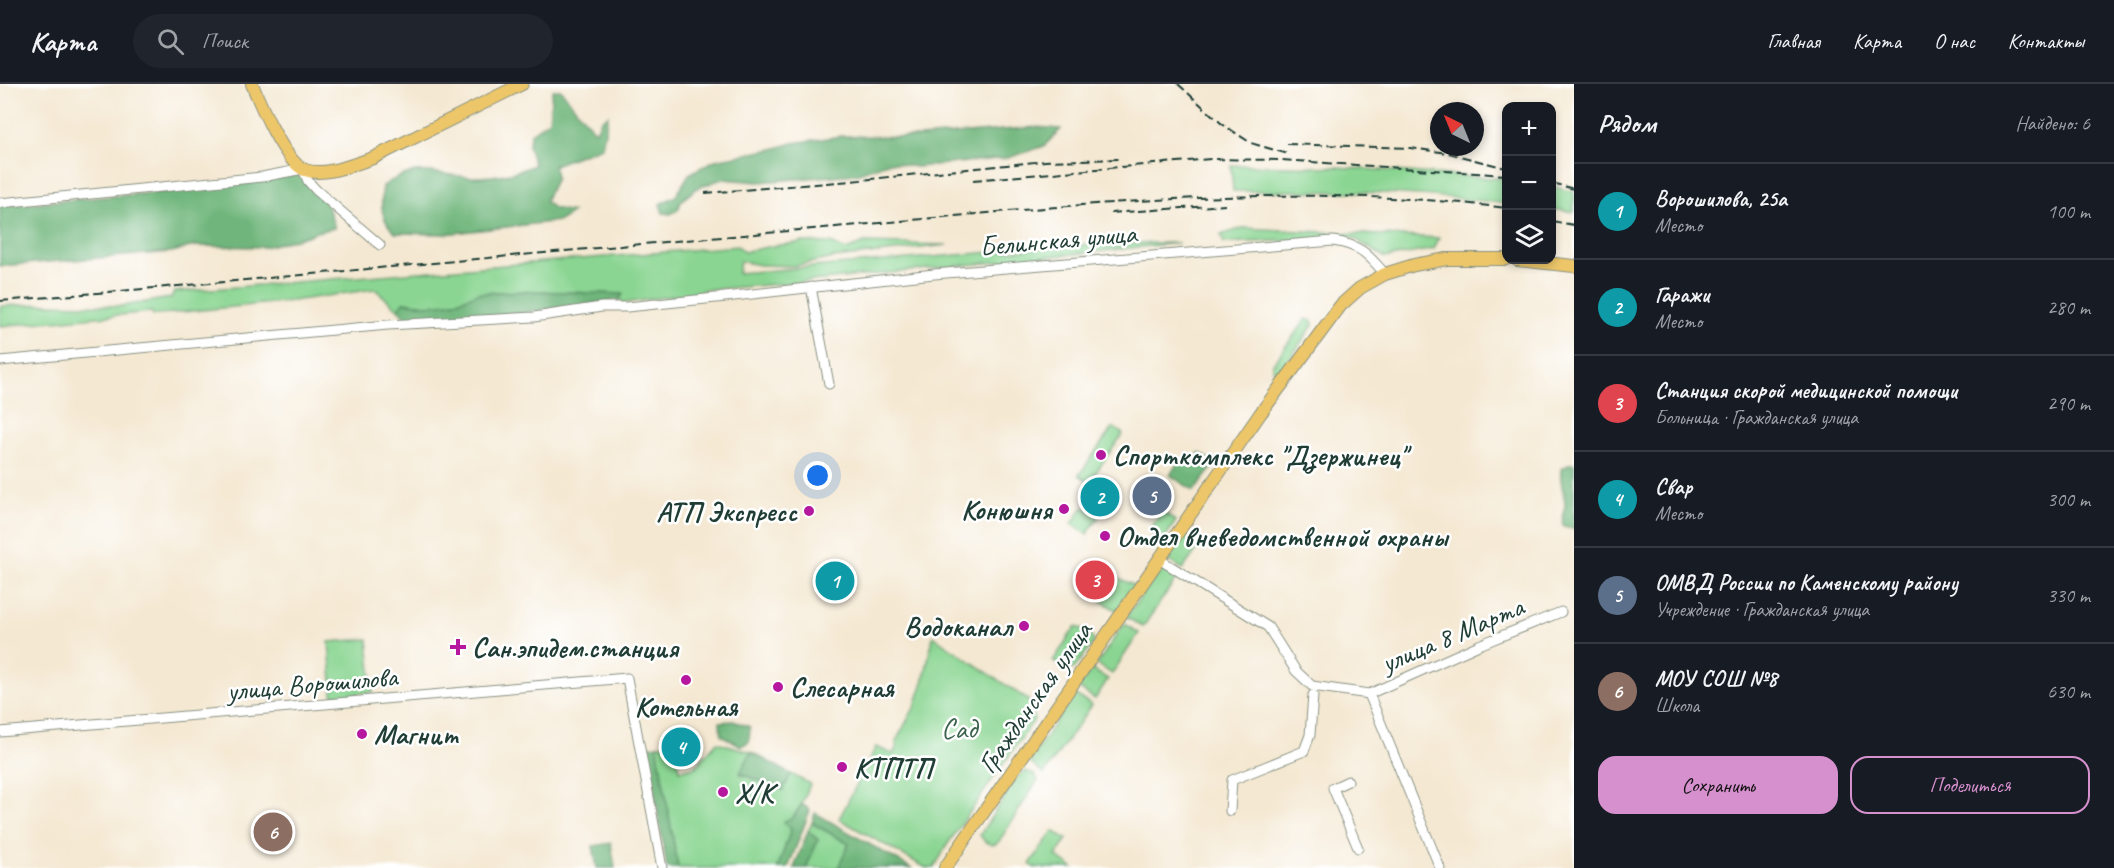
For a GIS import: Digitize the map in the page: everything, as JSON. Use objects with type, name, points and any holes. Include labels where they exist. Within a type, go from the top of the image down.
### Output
[{"type":"main road","points":[[252,84],[261,106],[292,160],[303,170],[326,171],[373,158],[522,84]]},
{"type":"main road","points":[[1385,274],[1414,265],[1447,259],[1502,259]]},
{"type":"main road","points":[[1555,264],[1574,266]]},
{"type":"main road","name":"Гражданская улица","points":[[945,868],[1260,414],[1330,319],[1360,288],[1385,274]]},
{"type":"street","points":[[0,203],[262,177],[303,170],[308,181],[316,190],[380,245]]},
{"type":"street","name":"Белинская улица","points":[[0,360],[356,328],[534,316],[934,274],[1333,241],[1356,246],[1368,255],[1385,274]]},
{"type":"street","points":[[812,287],[829,384]]},
{"type":"street","points":[[1159,559],[1268,627],[1296,671],[1312,686],[1369,694]]},
{"type":"street","name":"улица 8 Марта","points":[[1440,868],[1369,694],[1479,645],[1561,612]]},
{"type":"street","name":"улица Ворошилова","points":[[0,732],[627,678],[662,868]]},
{"type":"street","points":[[1230,812],[1233,780],[1304,751],[1310,735],[1313,696]]},
{"type":"street","points":[[1348,781],[1334,788],[1358,848]]},
{"type":"green space","points":[[552,90],[561,90],[596,131],[601,120],[608,115],[602,147],[554,165],[556,178],[545,201],[553,208],[573,212],[559,221],[445,234],[395,233],[390,228],[384,217],[382,193],[383,186],[396,178],[419,172],[476,177],[491,176],[534,165],[528,146],[531,133],[549,120]]},
{"type":"green space","points":[[1038,127],[1061,129],[1044,146],[1008,158],[916,167],[890,162],[856,174],[759,182],[722,179],[697,188],[681,201],[679,208],[671,214],[663,213],[660,204],[676,196],[689,174],[715,160],[793,143],[842,136],[920,137]]},
{"type":"green space","points":[[1231,165],[1337,167],[1502,179],[1502,204],[1404,194],[1233,191]]},
{"type":"green space","points":[[297,175],[307,182],[327,204],[335,228],[265,247],[194,246],[172,252],[0,266],[0,206],[198,189]]},
{"type":"green space","points":[[1556,187],[1574,192],[1574,212],[1556,210]]},
{"type":"green space","points":[[1243,228],[1439,238],[1434,249],[1385,258],[1354,238],[1224,243],[1221,235]]},
{"type":"green space","points":[[803,242],[831,243],[846,250],[864,243],[947,245],[834,258],[794,266],[759,265],[740,261],[738,273],[1102,243],[1179,243],[793,283],[702,290],[625,303],[619,300],[622,294],[496,292],[479,293],[455,302],[440,304],[403,302],[399,310],[375,289],[292,301],[153,315],[152,312],[0,326],[0,306],[46,304],[121,306],[171,298],[174,292],[738,246],[744,252]]},
{"type":"green space","points":[[531,291],[623,294],[619,300],[496,316],[422,322],[406,318],[399,310],[403,302],[440,304],[455,302],[479,293]]},
{"type":"green space","points":[[1306,319],[1312,321],[1313,325],[1282,370],[1274,371],[1272,365]]},
{"type":"green space","name":"Спорткомплекс \"Дзержинец\"","points":[[1113,427],[1123,434],[1089,482],[1079,475]]},
{"type":"green space","points":[[1199,453],[1216,463],[1194,491],[1170,475],[1181,458],[1191,465]]},
{"type":"green space","points":[[1574,464],[1574,529],[1563,526],[1562,522],[1565,505],[1561,469]]},
{"type":"green space","points":[[1082,508],[1088,508],[1100,515],[1087,534],[1072,524]]},
{"type":"green space","points":[[1162,511],[1176,521],[1161,544],[1151,538],[1156,531],[1151,528]]},
{"type":"green space","points":[[1184,534],[1200,545],[1183,569],[1167,560]]},
{"type":"green space","points":[[1162,567],[1178,576],[1143,627],[1126,617]]},
{"type":"green space","points":[[1116,577],[1135,586],[1117,611],[1100,600]]},
{"type":"green space","points":[[1124,624],[1139,633],[1112,674],[1097,664]]},
{"type":"green space","points":[[1075,627],[1091,635],[1094,642],[1075,668],[1067,671],[1053,661]]},
{"type":"green space","name":"Сад","points":[[933,636],[1028,700],[1033,710],[1034,720],[947,845],[934,868],[926,868],[839,819],[876,747],[893,754],[897,746],[896,741],[915,706],[924,679]]},
{"type":"green space","points":[[368,639],[373,692],[333,696],[329,642]]},
{"type":"green space","points":[[1091,669],[1108,679],[1095,699],[1078,688]]},
{"type":"green space","points":[[1074,694],[1092,705],[1044,774],[1029,762]]},
{"type":"green space","points":[[733,721],[750,727],[749,742],[741,746],[721,735],[720,722]]},
{"type":"green space","points":[[717,742],[751,752],[741,774],[783,790],[791,774],[810,784],[802,804],[793,817],[778,868],[678,868],[657,745],[674,743],[680,770],[695,767]]},
{"type":"green space","points":[[657,745],[678,868],[667,868],[647,747]]},
{"type":"green space","points":[[751,752],[791,774],[783,790],[740,773]]},
{"type":"green space","points":[[1025,771],[1034,774],[1038,780],[998,843],[993,845],[985,842],[980,835],[1017,777]]},
{"type":"green space","points":[[802,804],[810,810],[788,868],[778,868],[791,829],[783,822],[793,817]]},
{"type":"green space","points":[[815,813],[911,868],[838,868],[849,844],[812,823]]},
{"type":"green space","points":[[812,823],[849,844],[838,868],[806,868],[818,840],[808,831]]},
{"type":"green space","points":[[808,831],[818,840],[806,868],[794,868]]},
{"type":"green space","points":[[1053,831],[1067,839],[1056,856],[1073,868],[1035,868],[1030,864]]},
{"type":"green space","points":[[611,843],[615,868],[597,868],[593,846]]},
{"type":"railway","points":[[1178,84],[1222,124],[1251,143],[1288,154]]},
{"type":"railway","points":[[1287,144],[1410,148],[1448,153],[1502,167]]},
{"type":"railway","points":[[705,193],[1045,161],[1122,159]]},
{"type":"railway","points":[[973,180],[1211,159],[1281,160],[1502,175]]},
{"type":"railway","points":[[1556,184],[1574,189]]},
{"type":"railway","points":[[0,301],[1094,204],[1259,196],[1341,196],[1424,200],[1502,208]]},
{"type":"railway","points":[[1111,213],[1225,205]]},
{"type":"railway","points":[[1556,222],[1574,225]]},
{"type":"place","name":"Спорткомплекс \"Дзержинец\"","points":[[1101,455]]},
{"type":"place","name":"ОМВД России по Каменскому району","points":[[1152,496]]},
{"type":"place","name":"Гаражи","points":[[1100,497]]},
{"type":"place","name":"Конюшня","points":[[1064,509]]},
{"type":"place","name":"АТП Экспресс","points":[[809,511]]},
{"type":"place","name":"Отдел вневедомственной охраны","points":[[1105,536]]},
{"type":"place","name":"Станция скорой медицинской помощи","points":[[1095,580]]},
{"type":"place","name":"Ворошилова, 25а","points":[[835,581]]},
{"type":"place","name":"Водоканал","points":[[1024,626]]},
{"type":"place","name":"Сан.эпидем.станция","points":[[458,647]]},
{"type":"place","name":"Котельная","points":[[686,680]]},
{"type":"place","name":"Слесарная","points":[[778,687]]},
{"type":"place","name":"Магнит","points":[[362,734]]},
{"type":"place","name":"Свар","points":[[681,747]]},
{"type":"place","name":"КТПТП","points":[[842,767]]},
{"type":"place","name":"Х/К","points":[[723,792]]},
{"type":"place","name":"МОУ СОШ №8","points":[[273,832]]}]
